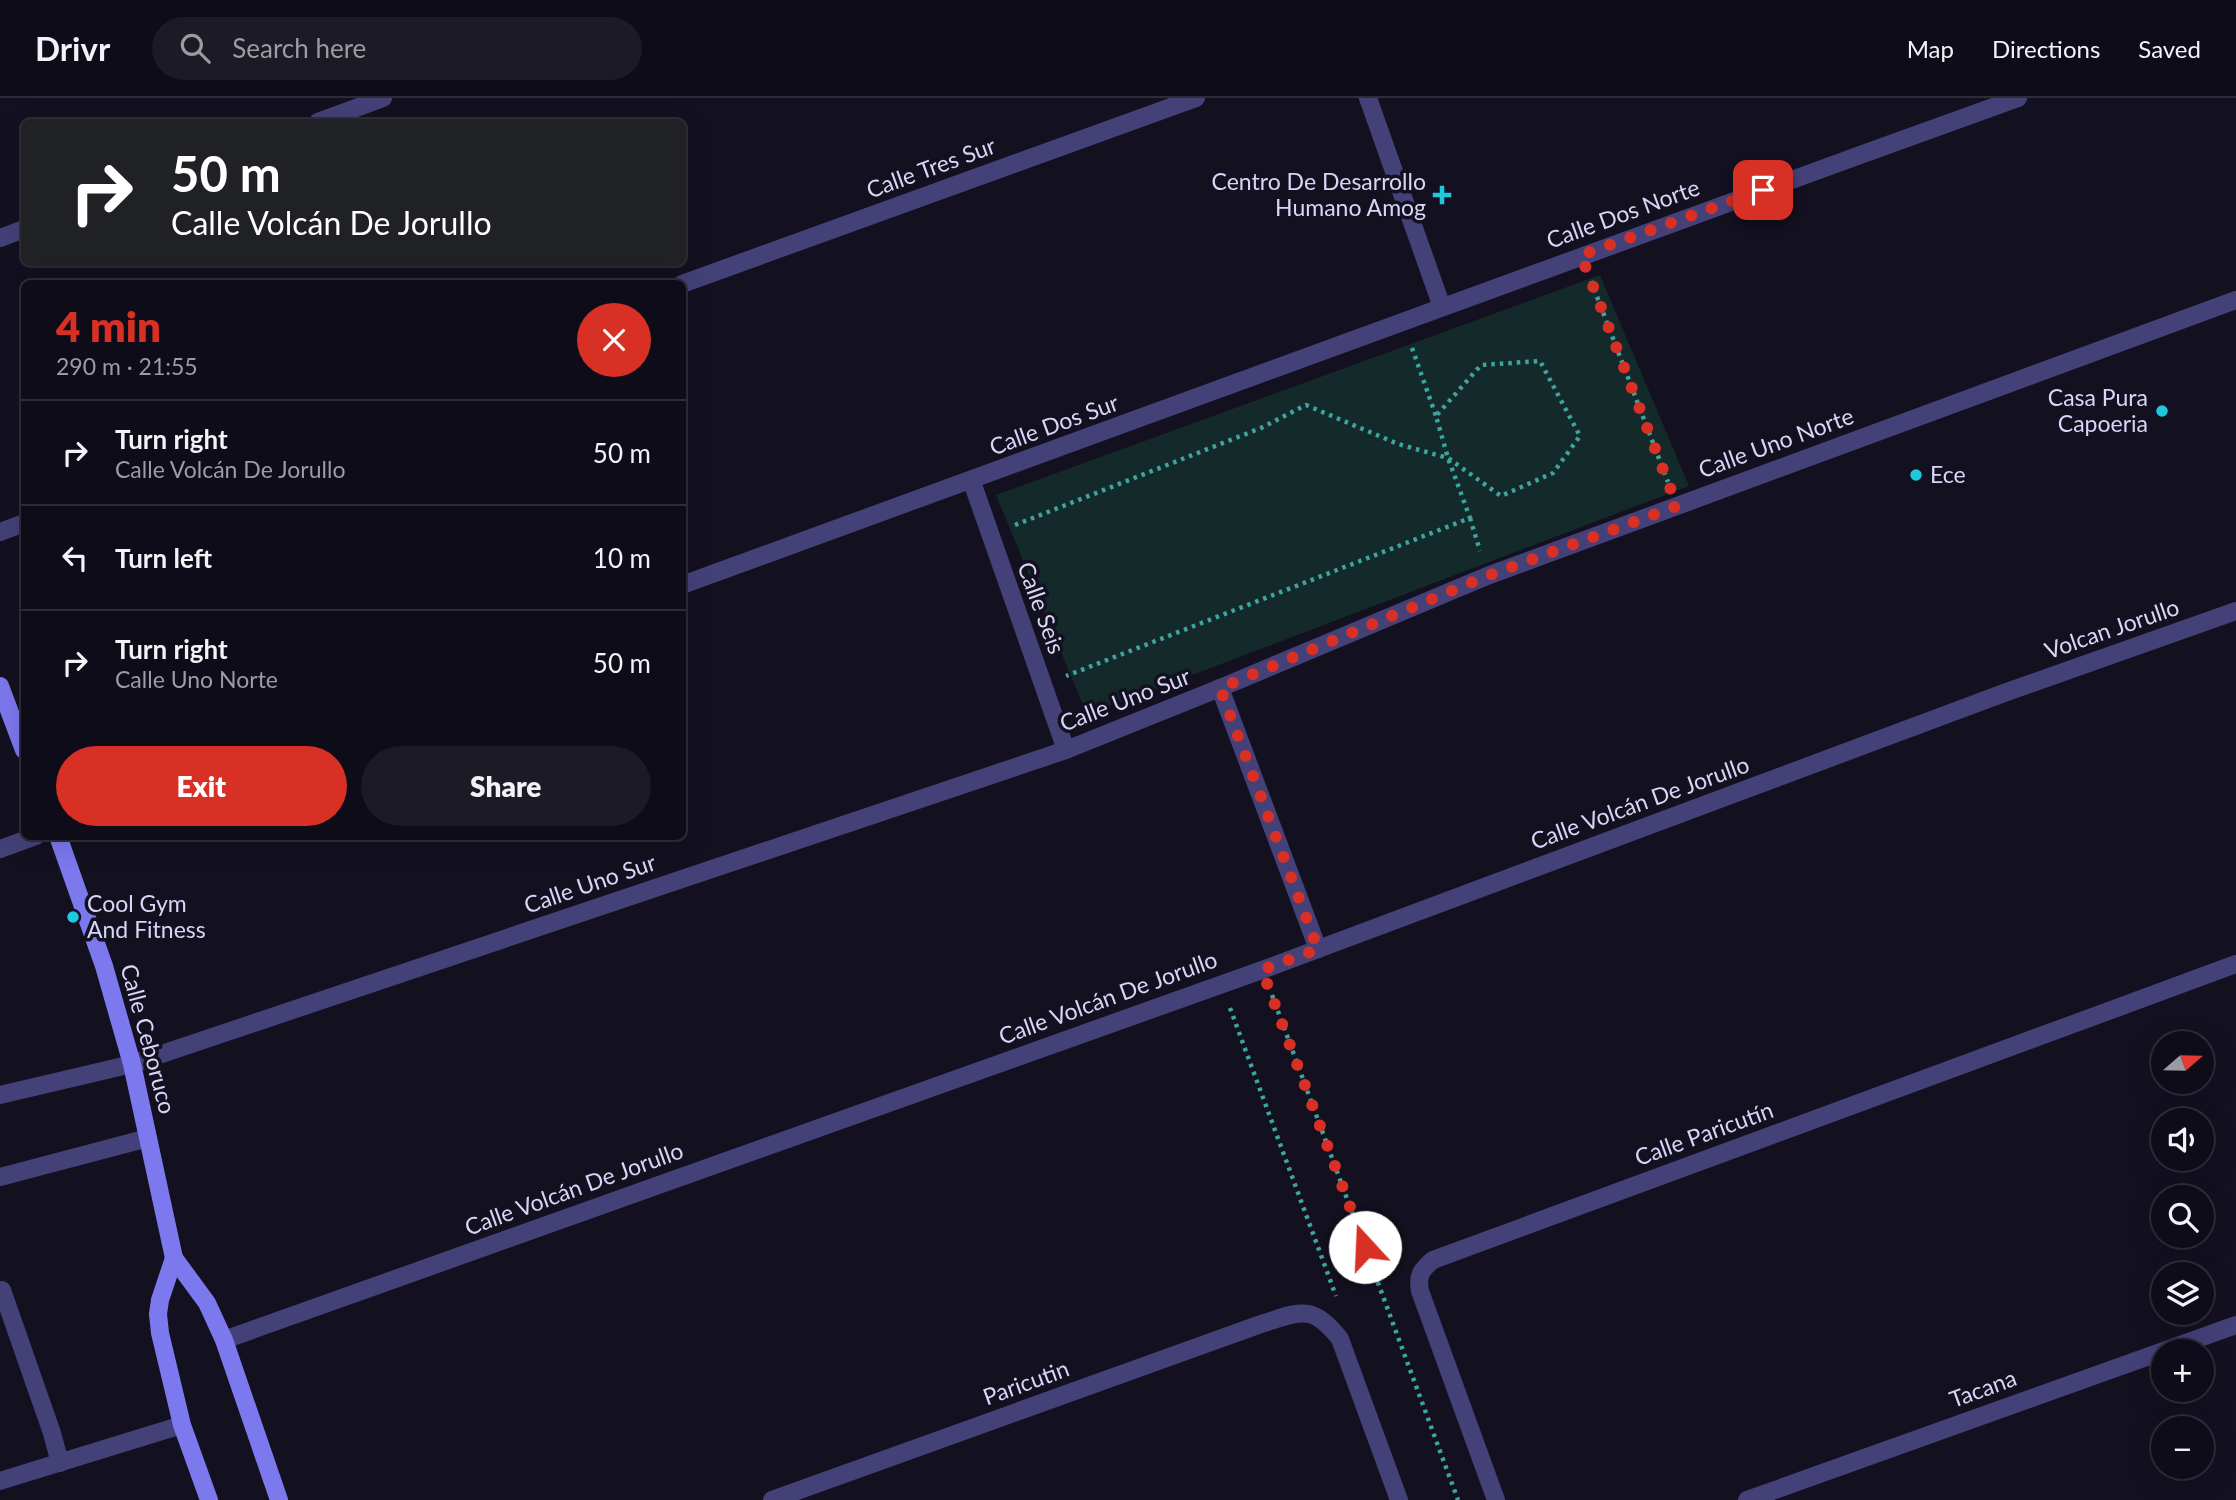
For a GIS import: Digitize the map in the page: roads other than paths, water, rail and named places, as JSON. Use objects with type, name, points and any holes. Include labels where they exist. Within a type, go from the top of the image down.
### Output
[{"type":"main road","points":[[0,686],[21,742]]},
{"type":"main road","name":"Calle Ceboruco","points":[[59,840],[104,966],[132,1064],[174,1258],[207,1303],[224,1340],[279,1500]]},
{"type":"main road","points":[[174,1258],[160,1300],[160,1333],[183,1425],[209,1500]]},
{"type":"street","points":[[326,119],[383,98]]},
{"type":"street","name":"Calle Tres Sur","points":[[686,283],[1196,98]]},
{"type":"street","points":[[1368,98],[1442,307]]},
{"type":"street","name":"Calle Dos Norte","points":[[1442,307],[2018,98]]},
{"type":"street","points":[[0,238],[21,230]]},
{"type":"street","name":"Calle Uno Norte","points":[[1220,688],[1487,576],[2236,300]]},
{"type":"street","name":"Calle Dos Sur","points":[[686,585],[972,482],[1442,307]]},
{"type":"street","name":"Calle Seis","points":[[972,482],[1066,750]]},
{"type":"street","points":[[0,532],[21,524]]},
{"type":"street","name":"Volcan Jorullo","points":[[2004,693],[2236,611]]},
{"type":"street","points":[[1220,688],[1318,949]]},
{"type":"street","name":"Calle Uno Sur","points":[[0,1095],[132,1064],[1066,750],[1220,688]]},
{"type":"street","name":"Calle Volcán De Jorullo","points":[[224,1340],[1262,970],[2004,693]]},
{"type":"street","points":[[0,849],[25,840]]},
{"type":"street","name":"Calle Paricutín","points":[[1496,1500],[1420,1291],[1418,1278],[1423,1268],[1433,1260],[2236,964]]},
{"type":"street","points":[[0,1177],[148,1138]]},
{"type":"street","points":[[2,1290],[60,1463]]},
{"type":"street","name":"Paricutin","points":[[772,1500],[1297,1313],[1310,1313],[1327,1322],[1340,1339],[1399,1500]]},
{"type":"street","name":"Tacana","points":[[1747,1500],[2236,1325]]},
{"type":"street","points":[[0,1481],[183,1425]]},
{"type":"place","name":"Centro De Desarrollo Humano Amog","points":[[1442,195]]},
{"type":"place","name":"Casa Pura Capoeria","points":[[2162,411]]},
{"type":"place","name":"Ece","points":[[1916,475]]},
{"type":"place","name":"Cool Gym And Fitness","points":[[73,917]]}]
